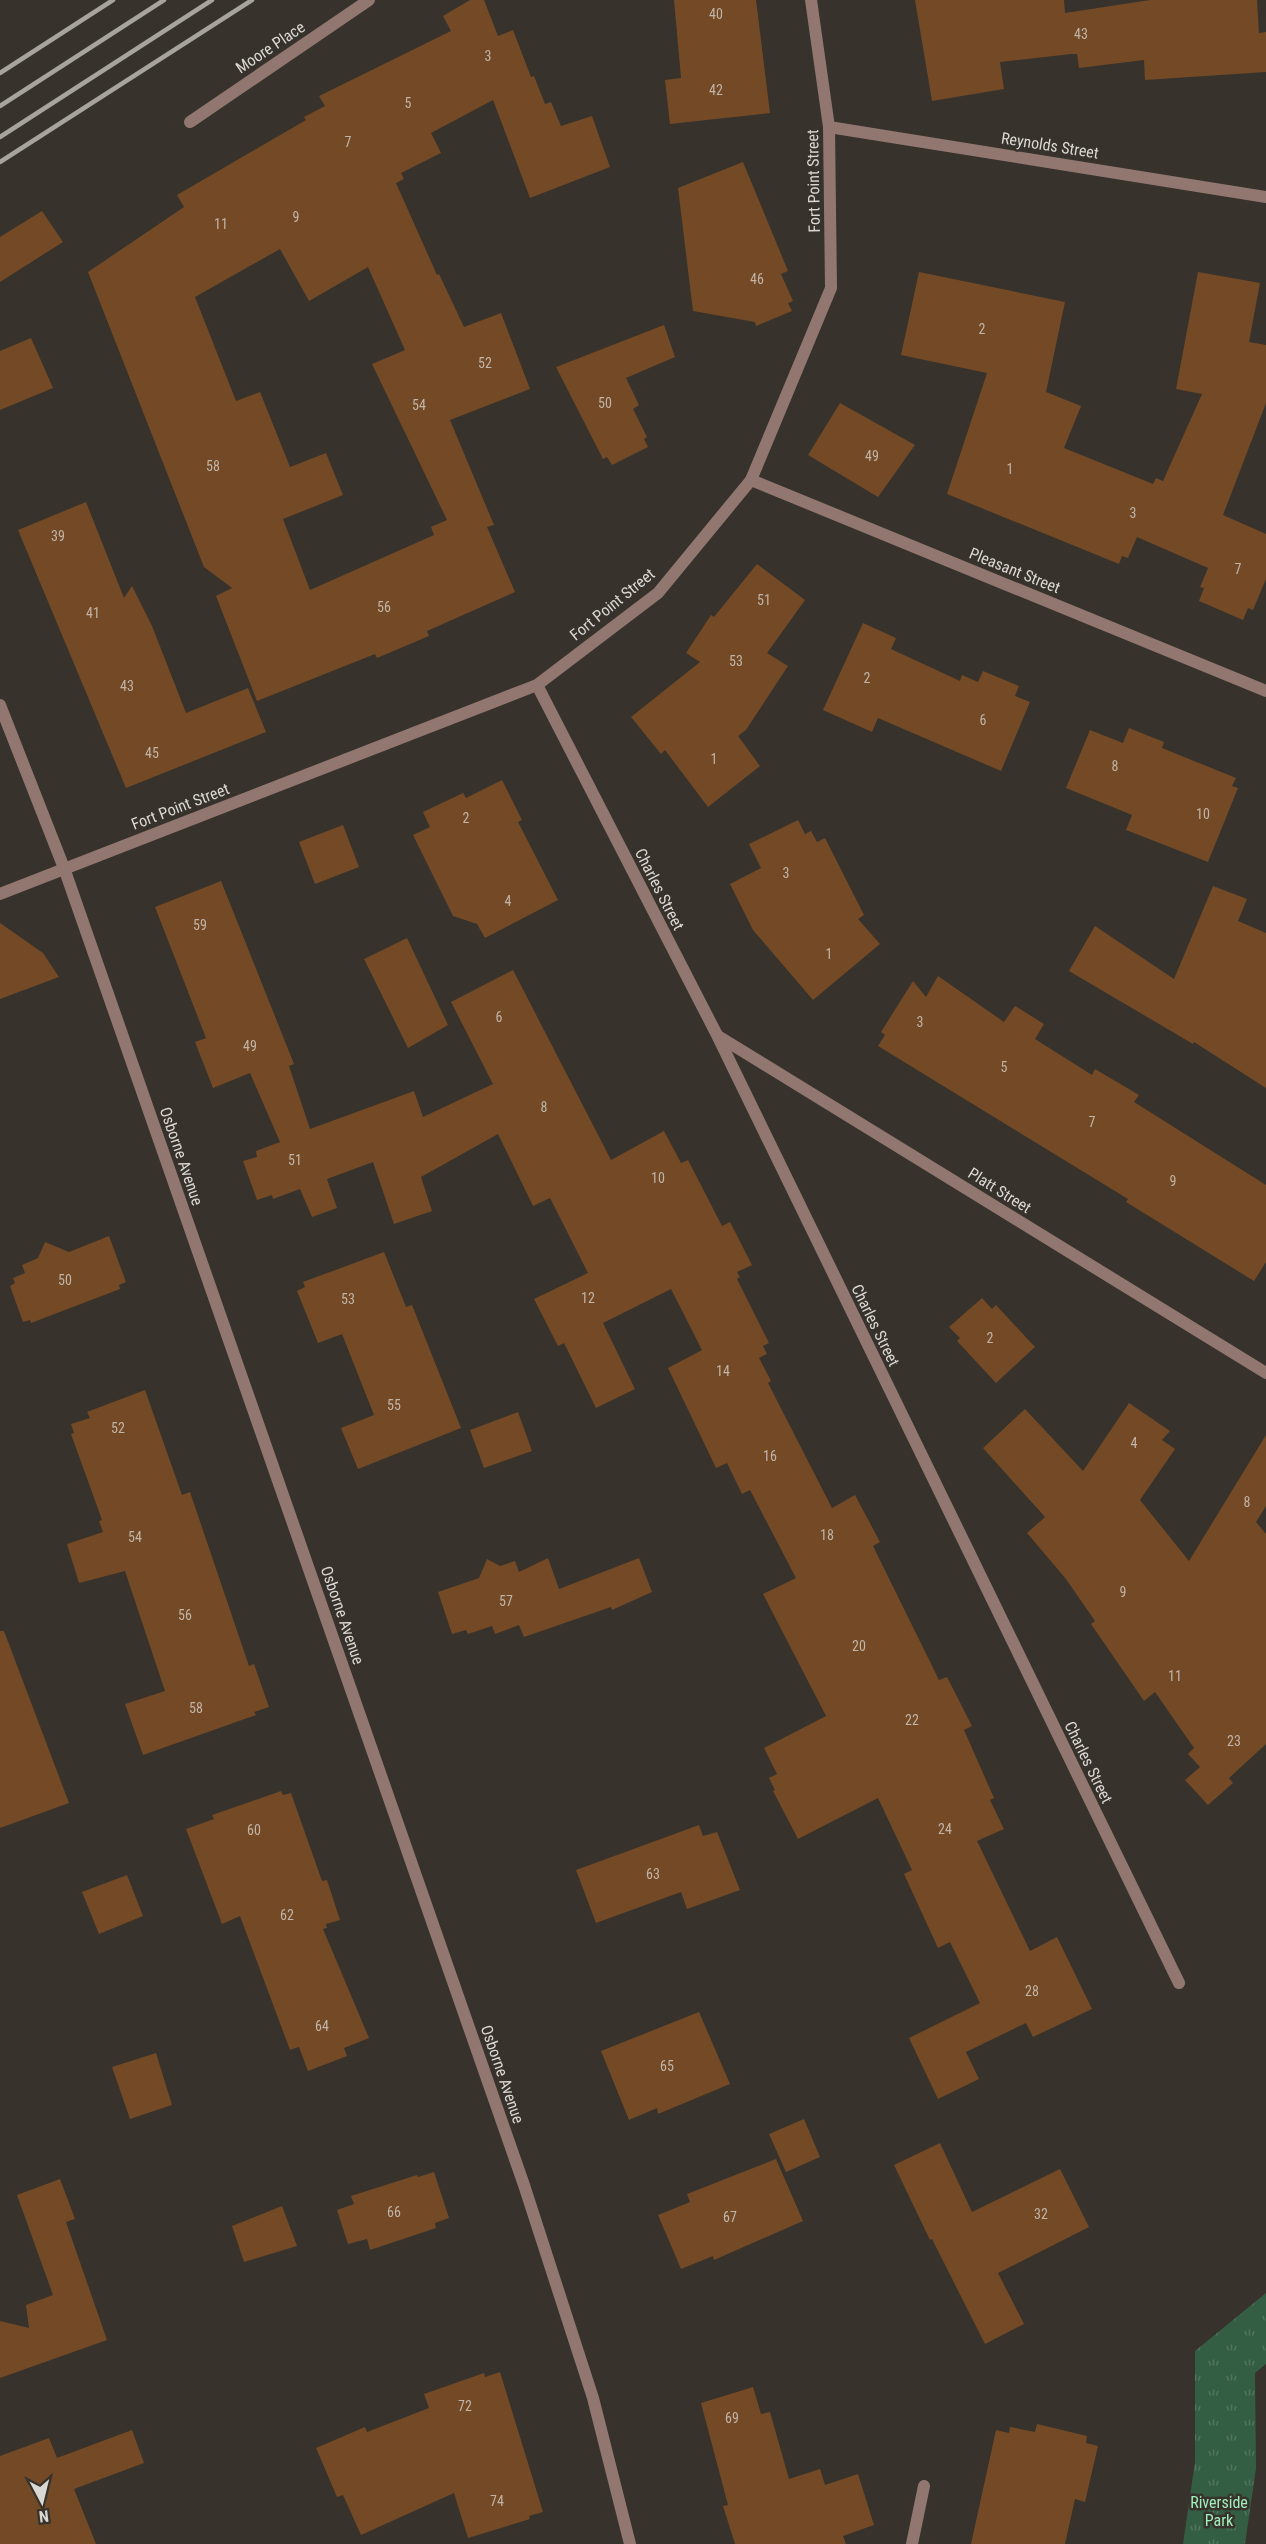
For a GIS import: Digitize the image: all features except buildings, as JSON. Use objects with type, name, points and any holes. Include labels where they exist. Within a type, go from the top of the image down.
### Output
[{"type":"street","name":"Moore Place","points":[[190,122],[369,0]]},
{"type":"street","name":"Fort Point Street","points":[[0,894],[537,685],[658,592],[751,480],[831,288],[829,127],[811,0]]},
{"type":"street","name":"Reynolds Street","points":[[829,127],[1266,197]]},
{"type":"street","name":"Pleasant Street","points":[[751,480],[1266,691]]},
{"type":"street","name":"Charles Street","points":[[537,685],[717,1035],[1179,1983]]},
{"type":"street","name":"Osborne Avenue","points":[[0,705],[64,868],[524,2185],[593,2398],[630,2544]]},
{"type":"street","name":"Platt Street","points":[[717,1035],[1266,1373]]},
{"type":"street","points":[[912,2544],[924,2486]]},
{"type":"green space","name":"Riverside Park","points":[[1266,2293],[1266,2364],[1255,2373],[1256,2468],[1245,2544],[1183,2544],[1195,2462],[1195,2351]]},
{"type":"railway","points":[[0,73],[113,0]]},
{"type":"railway","points":[[0,106],[164,0]]},
{"type":"railway","points":[[0,137],[212,0]]},
{"type":"railway","points":[[0,162],[252,0]]}]
